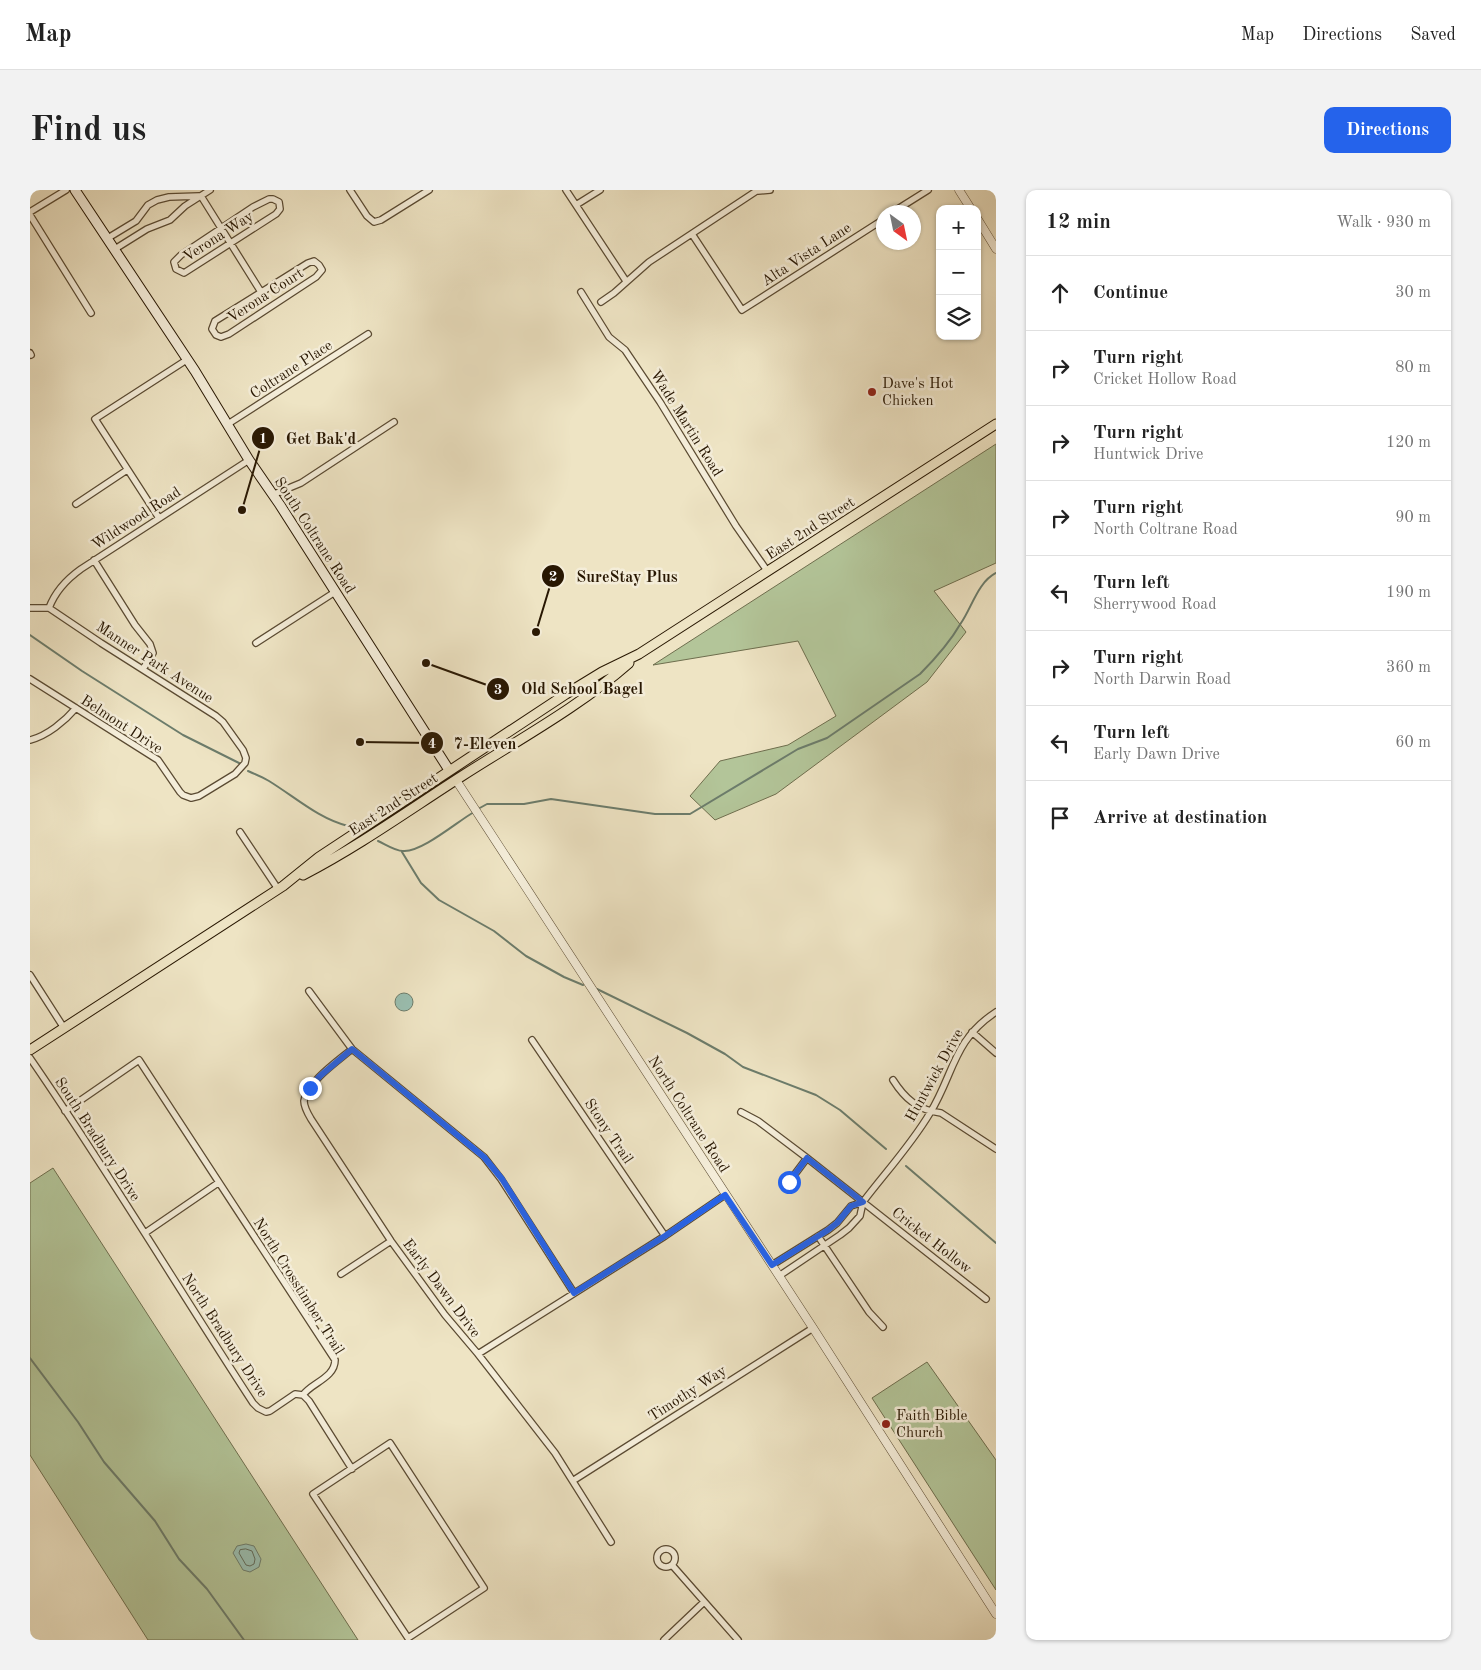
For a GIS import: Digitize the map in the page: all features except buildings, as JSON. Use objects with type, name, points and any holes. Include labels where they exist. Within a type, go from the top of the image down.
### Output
[{"type":"main road","name":"South Coltrane Road","points":[[75,190],[188,360],[249,460],[449,770]]},
{"type":"main road","name":"East 2nd Street","points":[[30,1050],[280,887],[319,857],[566,694],[602,672],[639,654],[996,424]]},
{"type":"main road","name":"East 2nd Street","points":[[280,887],[332,860],[542,725],[608,680],[639,654]]},
{"type":"main road","points":[[542,725],[566,700],[566,694]]},
{"type":"main road","points":[[449,770],[456,780]]},
{"type":"street","points":[[66,190],[30,214],[91,313]]},
{"type":"street","points":[[115,249],[147,229],[170,220],[185,206],[210,190]]},
{"type":"street","points":[[350,190],[367,216],[374,222],[381,220],[429,190]]},
{"type":"street","points":[[566,190],[626,281]]},
{"type":"street","points":[[576,205],[600,190]]},
{"type":"street","points":[[601,302],[649,262],[758,191],[770,190]]},
{"type":"street","points":[[904,205],[928,190]]},
{"type":"street","points":[[959,190],[968,205]]},
{"type":"street","points":[[108,238],[136,221],[148,205],[157,200],[170,197],[201,196]]},
{"type":"street","points":[[201,196],[261,292]]},
{"type":"street","name":"Verona Way","points":[[269,199],[279,202],[280,209],[278,212],[231,243],[184,273],[174,267],[174,262],[181,255],[253,208],[269,199]]},
{"type":"street","name":"Alta Vista Lane","points":[[692,234],[742,310],[876,224]]},
{"type":"street","points":[[981,225],[996,249]]},
{"type":"street","name":"Verona Court","points":[[317,262],[322,270],[316,277],[229,334],[221,337],[215,334],[212,329],[215,322],[261,292],[308,263],[317,262]]},
{"type":"street","name":"Wade Martin Road","points":[[581,292],[609,338],[621,346],[645,380],[736,526],[768,572]]},
{"type":"street","name":"Coltrane Place","points":[[228,424],[368,334]]},
{"type":"street","points":[[159,518],[95,419],[188,360]]},
{"type":"street","points":[[272,495],[301,483],[394,422]]},
{"type":"street","name":"Wildwood Road","points":[[49,608],[54,596],[74,574],[249,460]]},
{"type":"street","points":[[76,504],[128,470]]},
{"type":"street","points":[[94,560],[135,625],[150,644],[153,653],[143,669]]},
{"type":"street","points":[[256,643],[335,592]]},
{"type":"street","points":[[30,608],[49,608]]},
{"type":"street","name":"Manner Park Avenue","points":[[49,608],[100,644],[143,669],[223,722],[243,750],[246,758],[245,763],[235,774],[199,796],[191,798]]},
{"type":"street","name":"Belmont Drive","points":[[30,679],[158,760],[180,792],[191,798]]},
{"type":"street","points":[[30,740],[66,720],[76,708]]},
{"type":"street","name":"North Coltrane Road","points":[[456,780],[813,1328],[996,1614]]},
{"type":"street","points":[[240,832],[280,887]]},
{"type":"street","points":[[30,975],[64,1028]]},
{"type":"street","points":[[309,991],[352,1049],[484,1157],[502,1179],[574,1293]]},
{"type":"street","name":"Huntwick Drive","points":[[779,1276],[840,1235],[860,1216],[863,1202],[931,1112],[957,1054],[972,1032],[985,1019],[996,1012]]},
{"type":"street","points":[[972,1032],[996,1053]]},
{"type":"street","name":"Stony Trail","points":[[532,1040],[665,1236]]},
{"type":"street","name":"Early Dawn Drive","points":[[352,1049],[320,1076],[306,1094],[304,1103],[311,1120],[391,1241],[445,1315],[555,1453],[574,1480],[611,1542]]},
{"type":"street","name":"South Bradbury Drive","points":[[30,1058],[145,1233]]},
{"type":"street","points":[[65,1111],[139,1060],[218,1183],[145,1233]]},
{"type":"street","points":[[893,1080],[902,1094],[918,1106],[931,1112],[941,1113],[996,1149]]},
{"type":"street","name":"Cricket Hollow","points":[[741,1112],[758,1121],[807,1158],[986,1299]]},
{"type":"street","points":[[789,1182],[807,1158]]},
{"type":"street","name":"North Crosstimber Trail","points":[[218,1183],[335,1360],[335,1365],[331,1372],[307,1389],[303,1395]]},
{"type":"street","points":[[478,1354],[665,1236],[725,1195]]},
{"type":"street","name":"Huntwick Drive","points":[[772,1265],[837,1223],[851,1206],[863,1202]]},
{"type":"street","name":"North Bradbury Drive","points":[[145,1233],[178,1288],[258,1408],[266,1412],[270,1411],[295,1394],[303,1395]]},
{"type":"street","points":[[818,1236],[869,1312],[883,1326]]},
{"type":"street","points":[[341,1274],[391,1241]]},
{"type":"street","name":"Timothy Way","points":[[574,1480],[813,1328]]},
{"type":"street","points":[[303,1395],[352,1469]]},
{"type":"street","points":[[390,1442],[484,1588],[408,1638],[313,1494],[352,1469],[390,1442]]},
{"type":"street","points":[[672,1565],[738,1640]]},
{"type":"street","points":[[664,1640],[704,1602]]},
{"type":"shaded area","points":[[996,444],[996,563],[934,591],[966,632],[927,682],[776,794],[715,820],[690,796],[720,761],[788,745],[836,716],[798,641],[653,665]]},
{"type":"shaded area","points":[[53,1168],[358,1640],[148,1640],[30,1455],[30,1183]]},
{"type":"shaded area","points":[[927,1362],[996,1460],[996,1590],[872,1398]]},
{"type":"water","points":[[400,993],[408,993],[413,998],[411,1009],[400,1011],[395,1006],[395,998]]},
{"type":"water","points":[[246,1544],[254,1546],[261,1559],[259,1567],[250,1572],[243,1570],[233,1553],[237,1546]]},
{"type":"waterway","points":[[478,809],[487,804],[524,804],[551,799],[655,814],[690,814],[798,749],[827,738],[920,674],[952,637],[984,582],[996,573]]},
{"type":"waterway","points":[[30,635],[82,671],[183,735],[239,763]]},
{"type":"waterway","points":[[248,771],[269,781],[317,813],[348,826]]},
{"type":"waterway","points":[[378,841],[397,850],[411,850],[429,842],[474,812]]},
{"type":"waterway","points":[[402,852],[421,883],[439,900],[494,931],[526,956],[583,985]]},
{"type":"waterway","points":[[597,989],[687,1033],[725,1054],[743,1067],[816,1095],[840,1110],[886,1149]]},
{"type":"waterway","points":[[906,1166],[996,1243]]},
{"type":"waterway","points":[[30,1358],[78,1422],[104,1462],[155,1521],[179,1559],[207,1589],[244,1640]]},
{"type":"place","name":"Dave's Hot Chicken","points":[[872,392]]},
{"type":"place","name":"Get Bak'd","points":[[242,510]]},
{"type":"place","name":"SureStay Plus","points":[[536,632]]},
{"type":"place","name":"Old School Bagel","points":[[426,663]]},
{"type":"place","name":"7-Eleven","points":[[360,742]]},
{"type":"place","name":"Faith Bible Church","points":[[886,1424]]},
{"type":"route","points":[[310,1088],[320,1076],[352,1049],[484,1157],[502,1179],[574,1293],[665,1236],[725,1195],[772,1265],[828,1230],[844,1216],[851,1206],[863,1202],[807,1158],[789,1182]]}]
